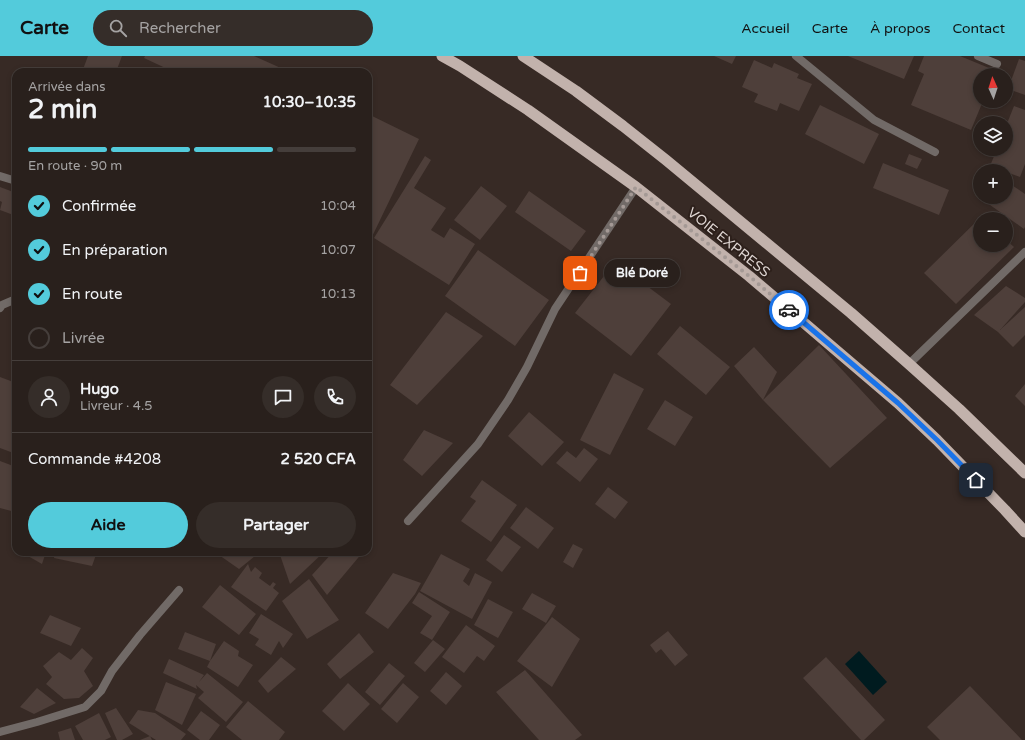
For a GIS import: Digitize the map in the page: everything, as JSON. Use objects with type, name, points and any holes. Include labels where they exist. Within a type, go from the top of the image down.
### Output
[{"type":"highway","name":"VOIE EXPRESS","points":[[442,56],[528,110],[636,187],[749,276],[898,403],[943,446],[1025,532]]},
{"type":"highway","points":[[523,56],[623,126],[851,313],[959,409],[1025,473]]},
{"type":"street","points":[[796,56],[874,120],[935,152]]},
{"type":"street","points":[[978,56],[997,64]]},
{"type":"street","points":[[0,176],[12,180]]},
{"type":"street","points":[[408,521],[478,444],[508,400],[527,367],[556,309],[636,187]]},
{"type":"street","points":[[909,364],[1025,252]]},
{"type":"street","points":[[0,308],[2,305],[12,300]]},
{"type":"street","points":[[0,732],[85,707],[101,691],[112,671],[140,635],[179,590]]},
{"type":"water","points":[[859,651],[887,682],[873,695],[845,664]]},
{"type":"building","points":[[88,56],[122,56],[118,68],[84,68]]},
{"type":"building","points":[[145,56],[254,56],[281,68],[165,68],[144,58]]},
{"type":"building","points":[[714,56],[736,56],[732,64]]},
{"type":"building","points":[[848,56],[914,56],[904,79]]},
{"type":"building","points":[[924,56],[960,56],[989,68],[973,68],[973,108],[980,108],[977,116],[973,116],[973,125],[971,130],[911,105],[924,74],[918,71]]},
{"type":"building","points":[[1019,59],[1025,61],[1025,95],[1013,91],[1013,75]]},
{"type":"building","points":[[754,60],[772,68],[774,63],[799,74],[797,78],[812,84],[799,111],[780,103],[777,111],[754,102],[758,94],[742,87]]},
{"type":"building","points":[[820,105],[879,134],[864,164],[805,134]]},
{"type":"building","points":[[1014,106],[1025,110],[1025,164],[1020,177],[1013,174],[1013,164],[991,164],[994,156],[1013,156],[1013,116],[1010,116]]},
{"type":"building","points":[[372,116],[419,139],[372,237]]},
{"type":"building","points":[[909,154],[922,159],[917,169],[905,164]]},
{"type":"building","points":[[425,156],[431,160],[414,188],[446,208],[431,230],[444,238],[450,228],[475,244],[449,285],[374,238]]},
{"type":"building","points":[[883,163],[949,190],[939,215],[873,188]]},
{"type":"building","points":[[481,186],[507,206],[480,240],[454,220]]},
{"type":"building","points":[[1013,186],[1025,194],[1024,229],[1013,221],[1013,212],[1000,212],[989,204],[1013,204]]},
{"type":"building","points":[[0,187],[12,192],[12,214],[0,210],[2,202],[0,201]]},
{"type":"building","points":[[529,191],[586,231],[571,251],[515,212]]},
{"type":"building","points":[[973,225],[973,252],[1009,252],[956,304],[924,273]]},
{"type":"building","points":[[478,250],[549,300],[515,346],[445,296]]},
{"type":"building","points":[[615,262],[671,304],[631,356],[575,313]]},
{"type":"building","points":[[1006,286],[1025,298],[1025,302],[1000,330],[1025,307],[1025,335],[1013,347],[998,332],[974,315]]},
{"type":"building","points":[[446,312],[483,336],[417,405],[390,385]]},
{"type":"building","points":[[680,326],[730,367],[706,395],[657,354]]},
{"type":"building","points":[[819,345],[887,418],[830,468],[763,400]]},
{"type":"building","points":[[754,347],[777,372],[763,400],[734,366]]},
{"type":"building","points":[[614,373],[644,389],[610,455],[580,440]]},
{"type":"building","points":[[0,377],[12,382],[12,452],[0,448]]},
{"type":"building","points":[[1025,384],[1025,406],[1015,396]]},
{"type":"building","points":[[665,400],[693,417],[675,446],[647,429]]},
{"type":"building","points":[[529,412],[564,442],[542,466],[508,436]]},
{"type":"building","points":[[424,430],[453,443],[422,476],[403,460]]},
{"type":"building","points":[[584,448],[598,459],[580,482],[556,463],[567,451],[576,458]]},
{"type":"building","points":[[0,461],[12,466],[12,511],[0,508]]},
{"type":"building","points":[[482,480],[517,505],[491,542],[461,521],[476,501],[470,497]]},
{"type":"building","points":[[608,487],[628,502],[615,519],[595,504]]},
{"type":"building","points":[[526,507],[554,528],[538,549],[510,528]]},
{"type":"building","points":[[504,535],[521,547],[502,572],[486,560]]},
{"type":"building","points":[[573,544],[583,549],[573,568],[563,562]]},
{"type":"building","points":[[441,554],[470,569],[463,581],[469,586],[475,573],[492,582],[472,619],[420,591]]},
{"type":"building","points":[[28,556],[45,556],[42,564]]},
{"type":"building","points":[[54,556],[96,556],[92,566],[54,558]]},
{"type":"building","points":[[220,556],[255,556],[239,569]]},
{"type":"building","points":[[280,556],[320,556],[290,584]]},
{"type":"building","points":[[329,556],[360,556],[327,595],[312,575]]},
{"type":"building","points":[[248,564],[251,572],[255,567],[262,573],[259,578],[270,586],[273,582],[276,584],[273,588],[279,593],[266,611],[231,587]]},
{"type":"building","points":[[393,573],[421,583],[415,594],[388,629],[365,613]]},
{"type":"building","points":[[309,579],[339,620],[307,639],[282,601]]},
{"type":"building","points":[[220,585],[256,614],[239,635],[202,607]]},
{"type":"building","points":[[419,592],[450,612],[432,640],[420,633],[432,616],[412,603]]},
{"type":"building","points":[[532,593],[556,606],[546,623],[522,609]]},
{"type":"building","points":[[488,599],[513,612],[498,638],[474,625]]},
{"type":"building","points":[[261,614],[293,634],[283,648],[279,641],[271,655],[255,645],[259,639],[249,633]]},
{"type":"building","points":[[50,615],[81,628],[71,646],[40,633]]},
{"type":"building","points":[[552,617],[580,639],[552,687],[517,661]]},
{"type":"building","points":[[466,625],[495,646],[484,661],[477,656],[464,673],[442,657]]},
{"type":"building","points":[[668,631],[688,655],[675,666],[661,649],[656,653],[650,645]]},
{"type":"building","points":[[185,632],[216,644],[210,661],[178,649]]},
{"type":"building","points":[[359,633],[374,652],[340,679],[327,664]]},
{"type":"building","points":[[433,640],[445,649],[425,672],[414,663]]},
{"type":"building","points":[[224,641],[239,651],[238,656],[253,665],[238,687],[207,667]]},
{"type":"building","points":[[82,648],[93,658],[84,671],[93,686],[79,698],[64,699],[46,684],[52,677],[43,666],[59,652],[71,660]]},
{"type":"building","points":[[281,657],[296,669],[268,693],[258,681]]},
{"type":"building","points":[[826,657],[885,720],[864,740],[861,740],[803,678]]},
{"type":"building","points":[[169,659],[204,675],[199,682],[207,673],[243,702],[226,722],[198,698],[204,692],[196,685],[197,689],[163,673]]},
{"type":"building","points":[[389,663],[405,676],[380,705],[365,692]]},
{"type":"building","points":[[525,670],[582,735],[575,740],[539,740],[496,692]]},
{"type":"building","points":[[446,672],[462,686],[446,705],[430,691]]},
{"type":"building","points":[[166,682],[196,694],[182,725],[155,710]]},
{"type":"building","points":[[348,683],[370,704],[344,731],[322,711]]},
{"type":"building","points":[[403,683],[419,697],[397,723],[381,709]]},
{"type":"building","points":[[970,686],[1022,740],[940,740],[927,727]]},
{"type":"building","points":[[37,688],[56,703],[34,714],[20,707]]},
{"type":"building","points":[[248,701],[285,732],[279,740],[242,740],[226,727]]},
{"type":"building","points":[[116,708],[133,734],[122,740],[117,740],[105,713]]},
{"type":"building","points":[[138,710],[155,713],[186,734],[181,740],[156,740],[129,723]]},
{"type":"building","points":[[201,711],[220,725],[209,740],[200,740],[187,730]]},
{"type":"building","points":[[99,713],[111,737],[105,740],[83,740],[75,726]]},
{"type":"building","points":[[71,728],[75,740],[60,740],[58,732]]},
{"type":"building","points":[[150,736],[152,740],[140,740]]},
{"type":"way so far","points":[[580,273],[636,187],[749,276],[789,310]]},
{"type":"place","name":"Blé Doré","points":[[580,273]]},
{"type":"route","points":[[789,310],[898,403],[976,480]]}]
